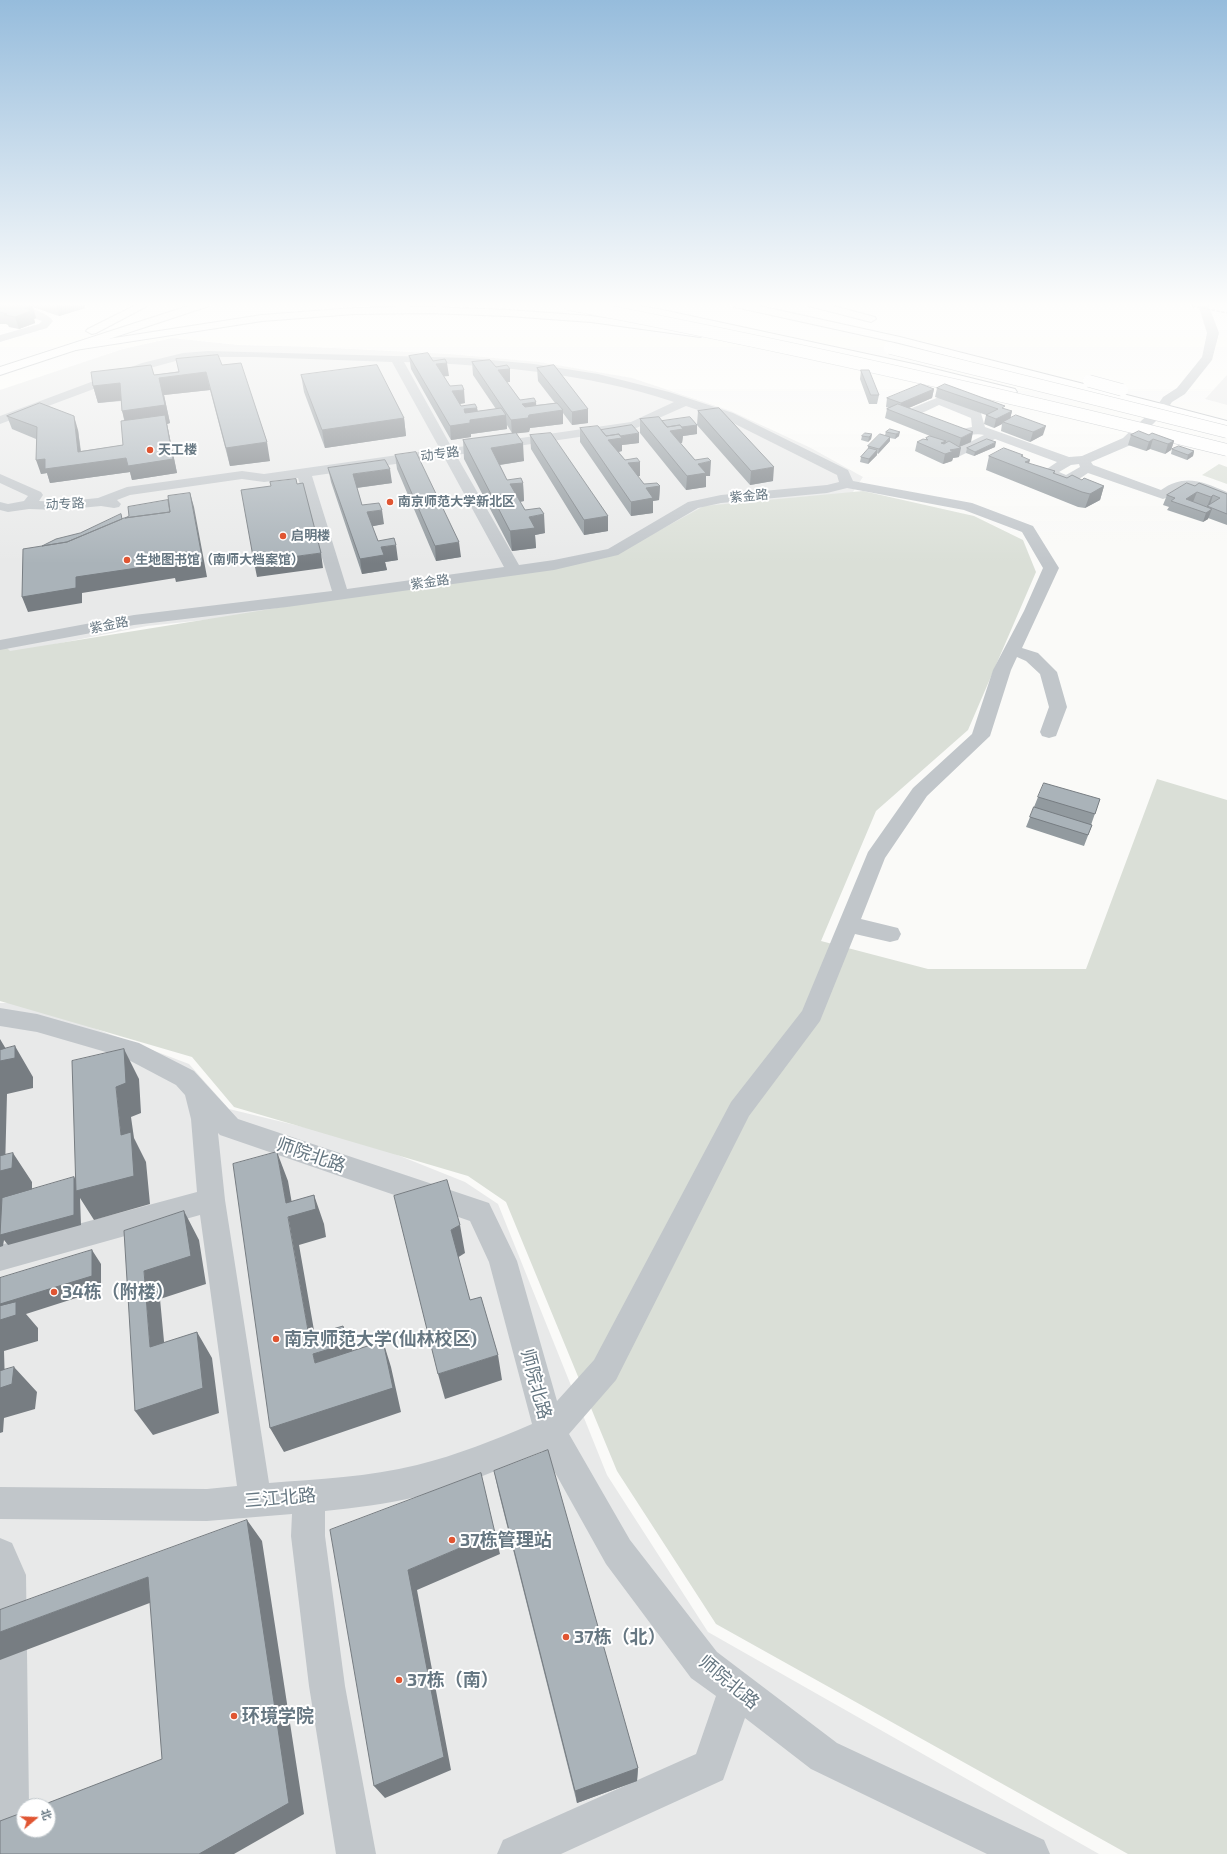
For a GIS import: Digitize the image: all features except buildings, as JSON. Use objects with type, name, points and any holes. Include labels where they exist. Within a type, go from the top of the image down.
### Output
[{"type":"main road","points":[[987,391],[1227,450]]},
{"type":"main road","points":[[1002,391],[1227,447]]},
{"type":"main road","points":[[1015,391],[1227,444]]},
{"type":"main road","points":[[1061,391],[1227,432]]},
{"type":"main road","points":[[1095,391],[1227,425]]},
{"type":"main road","points":[[1123,391],[1227,420]]},
{"type":"street","points":[[0,420],[78,391]]},
{"type":"street","points":[[414,391],[514,571]]},
{"type":"street","points":[[550,1432],[605,1370],[740,1109],[812,1015],[875,857],[920,792],[981,736],[1002,670],[1051,568],[1028,529],[966,506],[847,484],[843,473],[729,416],[643,391]]},
{"type":"street","points":[[1068,461],[1048,473],[1067,480],[1085,464],[1128,441],[1162,408],[1167,400],[1181,391]]},
{"type":"street","name":"动专路","points":[[264,478],[449,453],[634,425],[684,402]]},
{"type":"street","points":[[979,429],[1068,461],[1085,464],[1163,495],[1177,486],[1188,484],[1227,497]]},
{"type":"street","points":[[941,444],[960,452],[995,435]]},
{"type":"street","points":[[305,473],[305,480],[341,594]]},
{"type":"street","points":[[101,502],[127,491],[242,474],[264,478]]},
{"type":"street","points":[[0,478],[36,495],[29,505]]},
{"type":"street","points":[[240,489],[246,488],[264,478]]},
{"type":"street","name":"紫金路","points":[[0,645],[134,620],[554,565],[613,552],[694,505],[721,498],[827,489],[847,484]]},
{"type":"street","points":[[101,502],[128,506]]},
{"type":"street","name":"动专路","points":[[0,506],[8,508],[29,505],[59,506],[101,502]]},
{"type":"street","points":[[1012,650],[1032,657],[1048,672],[1058,707],[1049,732]]},
{"type":"street","points":[[848,924],[890,934]]},
{"type":"street","name":"师院北路","points":[[0,1017],[37,1023],[130,1050],[184,1078],[229,1127],[479,1212],[503,1261],[550,1432],[618,1552],[704,1665],[824,1756],[1030,1854]]},
{"type":"street","points":[[197,1092],[204,1119],[211,1200],[255,1500]]},
{"type":"street","points":[[0,1258],[211,1200]]},
{"type":"street","name":"三江北路","points":[[0,1503],[207,1505],[355,1492],[417,1481],[489,1458],[550,1432]]},
{"type":"street","points":[[309,1496],[308,1536],[326,1678],[356,1854]]},
{"type":"street","points":[[0,1555],[9,1574],[10,1854]]},
{"type":"street","points":[[517,1854],[710,1767],[736,1689]]},
{"type":"shaded area","name":"南京师范大学新北区","points":[[0,391],[670,391],[731,411],[811,448],[863,477],[851,495],[627,562],[385,601],[147,626],[0,655]]},
{"type":"shaded area","points":[[1213,391],[1227,391],[1227,405],[1205,399]]},
{"type":"shaded area","points":[[1219,464],[1227,467],[1227,484],[1202,475]]},
{"type":"shaded area","points":[[863,491],[974,516],[1023,540],[1036,572],[968,730],[876,811],[821,941],[928,969],[1086,969],[1157,779],[1227,800],[1227,1854],[1128,1854],[716,1624],[617,1471],[506,1202],[468,1176],[234,1107],[192,1057],[0,1001],[0,641],[10,651],[618,553],[704,506]]},
{"type":"shaded area","name":"南京师范大学(仙林校区)","points":[[0,1003],[28,1003],[189,1064],[229,1109],[365,1142],[465,1182],[498,1204],[607,1475],[708,1632],[1099,1854],[0,1854]]},
{"type":"place","name":"天工楼","points":[[150,450]]},
{"type":"place","name":"南京师范大学新北区","points":[[390,502]]},
{"type":"place","name":"启明楼","points":[[283,536]]},
{"type":"place","name":"生地图书馆（南师大档案馆）","points":[[127,560]]},
{"type":"place","name":"34栋（附楼）","points":[[54,1292]]},
{"type":"place","name":"南京师范大学(仙林校区)","points":[[276,1339]]},
{"type":"place","name":"37栋管理站","points":[[452,1540]]},
{"type":"place","name":"37栋（北）","points":[[566,1637]]},
{"type":"place","name":"37栋（南）","points":[[399,1680]]},
{"type":"place","name":"环境学院","points":[[234,1716]]}]
